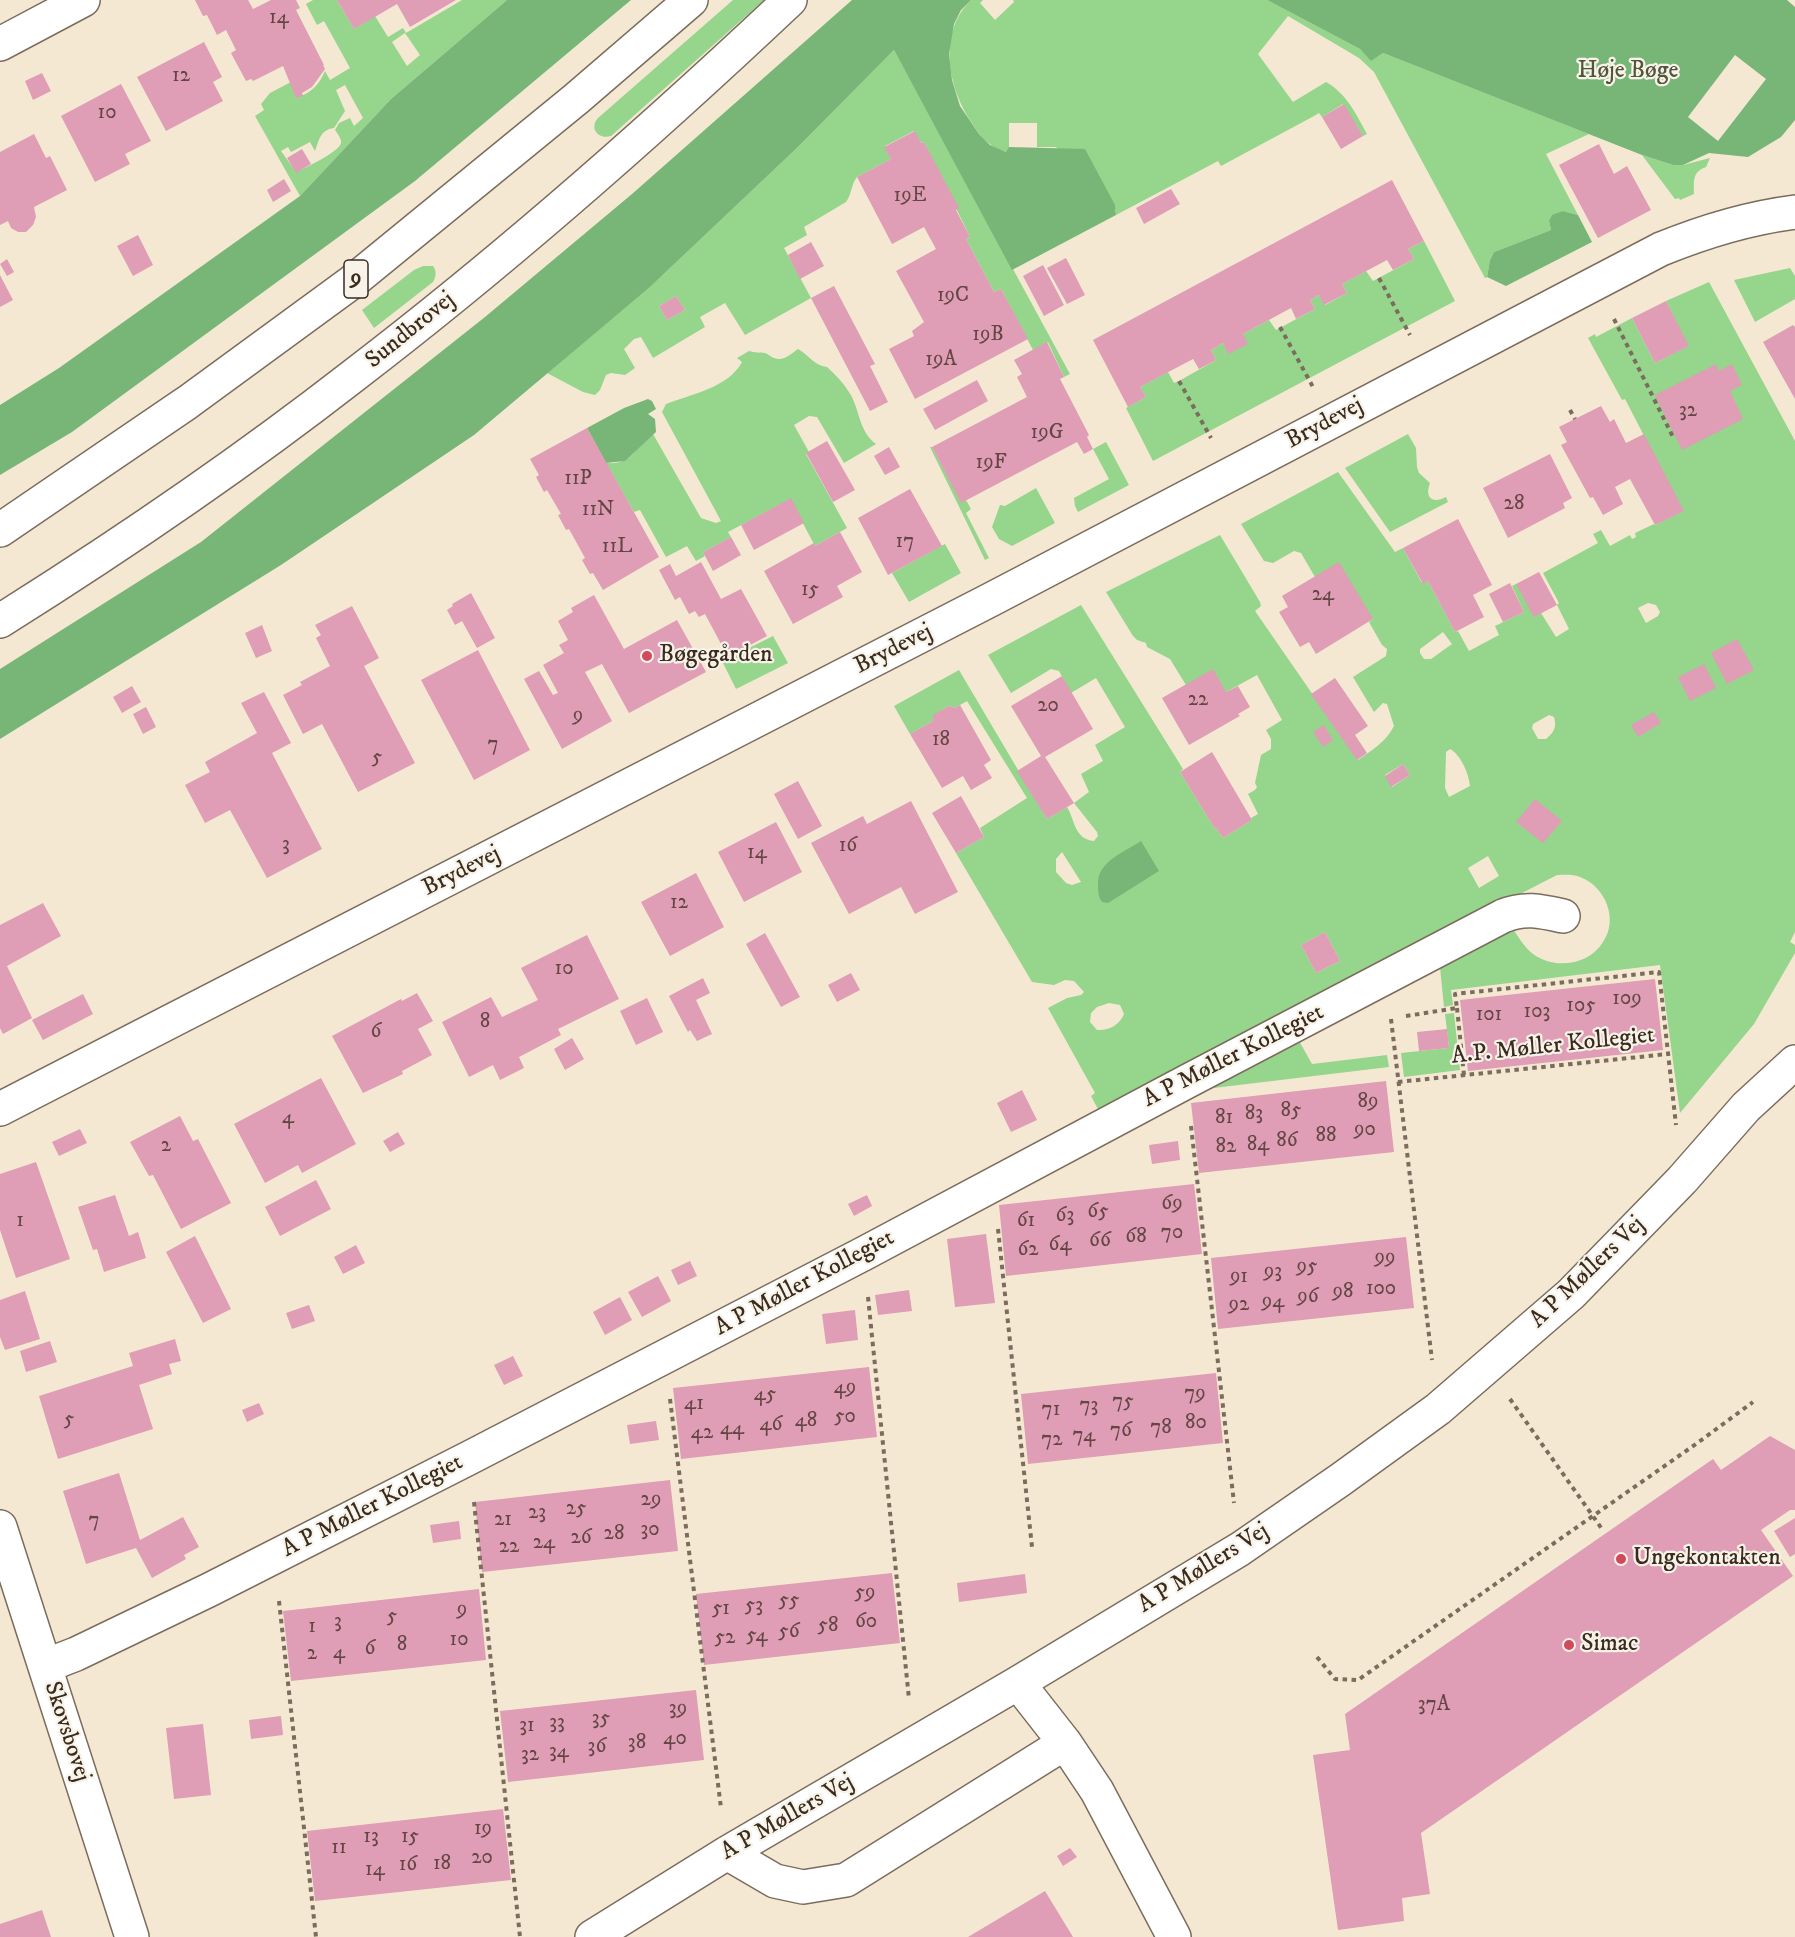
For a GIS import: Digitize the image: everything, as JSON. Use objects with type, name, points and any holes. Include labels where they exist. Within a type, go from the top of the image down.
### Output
[{"type":"street","points":[[0,44],[83,0]]},
{"type":"street","name":"9","points":[[0,530],[188,402],[352,282],[576,99],[691,0]]},
{"type":"street","name":"Sundbrovej","points":[[0,621],[85,566],[255,449],[410,332],[598,176],[790,0]]},
{"type":"street","name":"Brydevej","points":[[0,1109],[992,599],[1671,245],[1711,230],[1756,218],[1795,212]]},
{"type":"street","name":"A P Møller Kollegiet","points":[[45,1666],[76,1654],[274,1557],[469,1458],[863,1254],[1512,912],[1533,910],[1563,916]]},
{"type":"street","name":"A P Møllers Vej","points":[[1746,1107],[1795,1036]]},
{"type":"street","name":"A P Møllers Vej","points":[[592,1937],[727,1853],[1018,1683],[1240,1549],[1438,1409],[1571,1294],[1674,1188],[1746,1107],[1795,1062]]},
{"type":"street","name":"Skovsbovej","points":[[0,1527],[132,1937]]},
{"type":"street","points":[[1018,1683],[1065,1743],[1097,1791],[1174,1937]]},
{"type":"street","points":[[727,1853],[775,1881],[803,1887],[846,1880],[1065,1743]]},
{"type":"path","points":[[1379,278],[1429,370]]},
{"type":"path","points":[[1618,325],[1674,439]]},
{"type":"path","points":[[1280,327],[1332,420]]},
{"type":"path","points":[[1179,381],[1231,474]]},
{"type":"path","points":[[1570,410],[1575,419]]},
{"type":"path","name":"A.P. Møller Kollegiet","points":[[1390,1018],[1457,1008],[1455,994],[1659,972],[1668,1054],[1398,1082]]},
{"type":"path","points":[[1373,985],[1390,1018],[1438,1409]]},
{"type":"path","points":[[1457,1008],[1464,1075]]},
{"type":"path","points":[[1668,1054],[1674,1109]]},
{"type":"path","points":[[1186,1082],[1240,1549]]},
{"type":"path","points":[[993,1184],[1032,1547]]},
{"type":"path","points":[[863,1254],[914,1744]]},
{"type":"path","points":[[665,1357],[727,1853]]},
{"type":"path","points":[[1486,1367],[1602,1529]]},
{"type":"path","points":[[1317,1657],[1335,1679],[1358,1680],[1753,1402]]},
{"type":"path","points":[[469,1458],[520,1937]]},
{"type":"path","points":[[274,1557],[316,1937]]},
{"type":"green space","points":[[313,0],[337,0],[354,29],[375,16],[388,37],[403,28],[406,33],[462,0],[507,0],[391,99],[300,196],[255,116],[264,110],[261,104],[270,93],[291,82],[296,98],[314,88],[325,71],[330,80],[350,68],[324,21],[317,25],[306,4]],"holes":[[[405,33],[420,55],[407,66],[392,42]],[[345,85],[363,118],[354,126],[350,118],[339,123],[335,130],[341,140],[339,146],[321,159],[296,172],[281,151],[288,147],[291,152],[310,142],[315,151],[323,133],[334,128],[345,111],[336,90]]]},
{"type":"green space","points":[[507,0],[631,0],[415,181],[72,432],[0,475],[0,405],[59,368],[300,196],[391,99]]},
{"type":"green space","points":[[733,0],[764,0],[611,136],[602,136],[596,132],[594,126],[598,118]]},
{"type":"green space","points":[[852,0],[971,0],[961,10],[954,24],[949,54],[952,80],[960,106],[979,134],[990,145],[1006,152],[1009,147],[1085,149],[1115,205],[1116,215],[1012,270],[894,50],[798,147],[649,288],[474,435],[281,565],[0,739],[0,669],[201,542],[485,317],[632,194]]},
{"type":"green space","points":[[971,0],[983,0],[980,3],[995,20],[1014,2],[1013,0],[1267,0],[1360,49],[1371,60],[1383,53],[1589,134],[1546,154],[1578,215],[1563,211],[1549,221],[1551,230],[1494,252],[1485,278],[1374,72],[1359,58],[1288,16],[1258,54],[1293,102],[1326,82],[1340,92],[1367,134],[1363,136],[1343,104],[1322,117],[1319,113],[1221,166],[1218,161],[1116,215],[1116,210],[1056,147],[1037,147],[1037,123],[1009,123],[1007,152],[992,145],[976,129],[957,94],[950,61],[953,28],[960,13]]},
{"type":"green space","name":"Høje Bøge","points":[[1267,0],[1787,0],[1795,7],[1795,120],[1781,137],[1748,157],[1709,153],[1683,165],[1673,165],[1642,155],[1383,53],[1371,61],[1360,49]],"holes":[[[1735,55],[1766,79],[1718,141],[1688,117]]]},
{"type":"green space","points":[[894,50],[1070,374],[1064,377],[1048,342],[1033,350],[1001,289],[994,292],[966,239],[970,237],[924,142],[921,143],[914,131],[885,146],[891,159],[857,177],[846,202],[804,227],[807,235],[784,248],[811,298],[745,335],[725,303],[700,317],[705,327],[653,358],[641,337],[634,339],[624,349],[635,368],[625,375],[611,373],[606,375],[600,390],[595,395],[583,392],[547,373],[649,288],[798,147]],"holes":[[[676,296],[685,310],[667,320],[659,306]]]},
{"type":"green space","points":[[1642,155],[1673,165],[1683,165],[1710,158],[1706,167],[1696,174],[1694,194],[1680,200],[1675,199]]},
{"type":"green space","points":[[1563,211],[1578,215],[1592,242],[1506,286],[1487,277],[1494,252],[1551,230],[1549,221],[1552,215]]},
{"type":"green space","points":[[1424,241],[1455,301],[1153,461],[1126,408],[1146,397],[1140,387],[1168,372],[1174,383],[1179,381],[1216,360],[1211,350],[1223,343],[1228,353],[1243,334],[1269,320],[1276,330],[1315,309],[1310,300],[1319,295],[1325,305],[1347,293],[1342,284],[1366,271],[1373,281],[1414,259],[1408,249]]},
{"type":"green space","points":[[423,266],[433,266],[436,274],[433,282],[374,328],[362,310],[414,270]]},
{"type":"green space","points":[[1790,268],[1795,276],[1795,299],[1755,322],[1734,280]]},
{"type":"green space","points":[[1709,282],[1795,441],[1795,932],[1790,942],[1795,945],[1795,953],[1754,1024],[1680,1113],[1660,965],[1451,990],[1453,1005],[1444,1007],[1440,967],[1513,929],[1530,952],[1551,962],[1571,963],[1597,950],[1608,933],[1610,923],[1607,904],[1589,881],[1571,875],[1557,875],[1099,1111],[1091,1096],[1095,1093],[1048,1008],[1084,992],[1074,981],[1065,980],[1054,985],[1032,982],[956,853],[984,837],[980,828],[1027,798],[967,701],[955,708],[949,706],[934,715],[933,721],[910,734],[894,706],[959,670],[1047,819],[1067,807],[1082,837],[1094,841],[1098,836],[1097,832],[1074,803],[1089,792],[1081,774],[1103,761],[1095,745],[1125,727],[1096,678],[1071,693],[1059,671],[1051,669],[1011,693],[988,655],[1081,605],[1183,769],[1180,772],[1223,838],[1258,814],[1248,794],[1257,787],[1255,783],[1261,755],[1271,749],[1271,739],[1266,730],[1282,720],[1257,675],[1226,692],[1186,685],[1170,659],[1147,647],[1146,643],[1133,636],[1106,592],[1220,535],[1260,602],[1261,606],[1255,611],[1358,760],[1383,741],[1394,726],[1387,704],[1383,703],[1374,712],[1353,677],[1386,656],[1387,649],[1382,645],[1369,622],[1373,619],[1315,577],[1301,553],[1294,551],[1273,563],[1264,561],[1241,524],[1338,472],[1395,552],[1403,548],[1422,583],[1428,581],[1455,632],[1458,631],[1469,651],[1499,635],[1495,626],[1524,612],[1512,586],[1516,584],[1541,613],[1556,637],[1569,629],[1557,605],[1559,603],[1543,573],[1598,543],[1593,534],[1601,530],[1610,546],[1630,535],[1632,539],[1636,537],[1635,533],[1683,511],[1625,399],[1622,400],[1588,338],[1595,334],[1596,337],[1632,318],[1655,363],[1688,346],[1666,301]],"holes":[[[1648,603],[1656,605],[1660,612],[1658,616],[1646,623],[1638,608]],[[1443,632],[1452,644],[1431,659],[1424,659],[1420,649]],[[1549,715],[1554,717],[1554,730],[1546,739],[1538,739],[1532,728],[1533,724]],[[1450,749],[1464,765],[1470,786],[1449,797],[1445,788],[1446,752]],[[1403,764],[1410,775],[1392,787],[1385,775]],[[1062,852],[1081,882],[1072,885],[1066,883],[1056,872],[1056,859]],[[1488,856],[1499,876],[1479,888],[1468,868]],[[1325,932],[1340,961],[1316,973],[1301,945]],[[1109,1003],[1120,1005],[1124,1014],[1117,1024],[1105,1029],[1097,1030],[1090,1022],[1091,1013],[1097,1007]]]},
{"type":"green space","points":[[798,349],[815,362],[827,367],[841,381],[852,397],[867,434],[876,444],[844,463],[817,417],[809,416],[794,425],[809,452],[806,454],[847,528],[815,546],[790,499],[728,532],[731,537],[703,552],[705,556],[696,561],[687,546],[666,557],[640,510],[634,512],[606,463],[615,463],[628,458],[653,434],[701,518],[716,523],[721,521],[662,412],[666,404],[708,389],[728,378],[742,362],[737,358],[749,351],[765,353],[781,359]]},
{"type":"green space","points":[[648,399],[652,401],[656,409],[648,414],[655,419],[656,432],[625,461],[606,463],[587,428],[624,408]]},
{"type":"green space","points":[[1408,434],[1416,448],[1419,473],[1430,483],[1429,496],[1434,500],[1446,497],[1448,502],[1390,532],[1345,468]]},
{"type":"green space","points":[[1106,442],[1129,485],[1078,512],[1074,498],[1109,479],[1093,449]]},
{"type":"green space","points":[[930,447],[961,502],[966,500],[971,509],[966,513],[989,558],[985,560]]},
{"type":"green space","points":[[1036,488],[1055,523],[1012,546],[999,539],[992,527],[1000,505],[1005,506]]},
{"type":"green space","points":[[945,544],[961,573],[909,602],[892,573]]},
{"type":"green space","points":[[773,636],[788,663],[736,689],[723,663]]},
{"type":"green space","points":[[1141,841],[1159,871],[1108,903],[1102,902],[1098,893],[1098,883],[1102,869],[1107,863]]},
{"type":"green space","points":[[1454,1013],[1460,1070],[1404,1077],[1401,1053],[1449,1048],[1445,1014]]},
{"type":"green space","points":[[1298,1039],[1312,1064],[1387,1055],[1389,1067],[1197,1090]]},
{"type":"building","points":[[195,0],[248,0],[253,9],[271,0],[296,0],[300,8],[296,10],[325,69],[312,87],[302,93],[303,96],[296,98],[283,66],[253,81],[251,79],[246,81],[231,53],[236,50],[226,30],[217,35],[207,15],[203,16]]},
{"type":"building","points":[[337,0],[456,0],[410,27],[397,4],[354,29]]},
{"type":"building","points":[[204,42],[222,77],[213,82],[223,101],[166,131],[137,77]]},
{"type":"building","points":[[42,73],[51,91],[33,100],[25,81]]},
{"type":"building","points":[[121,84],[151,141],[125,154],[130,164],[95,182],[61,116]]},
{"type":"building","points":[[1344,104],[1363,136],[1341,149],[1322,117]]},
{"type":"building","points":[[915,131],[921,143],[924,142],[959,208],[956,210],[970,237],[966,239],[994,292],[1001,289],[1028,339],[915,399],[889,349],[914,336],[912,331],[924,322],[896,271],[936,249],[924,227],[892,244],[857,177],[891,159],[884,147]]},
{"type":"building","points":[[34,134],[46,158],[50,156],[67,190],[34,207],[36,217],[33,225],[26,232],[18,232],[11,228],[8,221],[0,225],[0,152]]},
{"type":"building","points":[[1599,144],[1614,174],[1627,166],[1651,210],[1598,238],[1559,165]]},
{"type":"building","points":[[302,149],[311,164],[296,173],[287,158]]},
{"type":"building","points":[[284,179],[291,191],[273,202],[267,190]]},
{"type":"building","points":[[1392,180],[1424,241],[1408,249],[1414,259],[1393,270],[1387,260],[1342,284],[1347,293],[1324,305],[1319,295],[1310,300],[1315,309],[1296,319],[1291,308],[1243,334],[1248,344],[1228,354],[1223,343],[1211,350],[1216,360],[1199,369],[1193,359],[1140,387],[1146,397],[1128,407],[1093,340]]},
{"type":"building","points":[[1171,189],[1180,204],[1144,224],[1136,208]]},
{"type":"building","points":[[138,235],[153,265],[133,276],[117,246]]},
{"type":"building","points":[[811,242],[824,266],[800,279],[788,255]]},
{"type":"building","points":[[1066,258],[1085,295],[1067,304],[1047,268]]},
{"type":"building","points":[[7,259],[14,272],[7,276],[0,264]]},
{"type":"building","points":[[1043,265],[1064,305],[1044,316],[1023,276]]},
{"type":"building","points":[[0,275],[13,300],[0,307]]},
{"type":"building","points":[[834,286],[875,364],[870,366],[888,402],[870,411],[811,298]]},
{"type":"building","points":[[676,296],[685,310],[667,320],[659,306]]},
{"type":"building","points":[[1666,301],[1689,346],[1655,363],[1632,318]]},
{"type":"building","points":[[1793,325],[1795,327],[1795,399],[1763,342]]},
{"type":"building","points":[[1047,342],[1064,377],[1060,379],[1089,435],[1087,437],[1093,449],[1084,454],[1077,442],[961,503],[932,447],[1027,397],[1017,377],[1022,374],[1014,360]]},
{"type":"building","points":[[1716,364],[1719,371],[1732,364],[1742,385],[1730,391],[1743,419],[1682,450],[1655,395]]},
{"type":"building","points":[[977,380],[988,401],[935,430],[923,409]]},
{"type":"building","points":[[1601,406],[1610,422],[1614,419],[1626,443],[1644,434],[1684,511],[1655,525],[1630,479],[1615,487],[1623,504],[1603,515],[1593,497],[1590,498],[1561,445],[1567,442],[1559,427]]},
{"type":"building","points":[[587,428],[659,557],[603,590],[582,560],[585,558],[569,529],[566,530],[558,515],[561,514],[547,490],[544,492],[536,477],[539,475],[530,459]]},
{"type":"building","points":[[827,441],[855,490],[833,502],[806,453]]},
{"type":"building","points":[[889,447],[900,467],[885,475],[874,456]]},
{"type":"building","points":[[1550,454],[1572,498],[1563,503],[1565,508],[1508,538],[1483,488]]},
{"type":"building","points":[[910,489],[942,546],[888,575],[858,518]]},
{"type":"building","points":[[791,498],[804,523],[754,550],[741,525]]},
{"type":"building","points":[[1458,519],[1492,585],[1473,595],[1484,617],[1455,632],[1428,581],[1423,584],[1403,548]]},
{"type":"building","points":[[840,532],[862,572],[837,586],[843,597],[793,624],[764,571],[814,543],[815,546]]},
{"type":"building","points":[[731,537],[741,555],[713,571],[703,552]]},
{"type":"building","points":[[701,562],[721,599],[741,589],[767,636],[728,657],[705,614],[699,617],[695,611],[689,614],[680,597],[675,600],[659,570],[670,564],[676,576]]},
{"type":"building","points":[[1339,562],[1373,619],[1316,654],[1309,642],[1300,647],[1279,612],[1288,607],[1282,596]]},
{"type":"building","points":[[1539,572],[1557,605],[1534,617],[1516,584]]},
{"type":"building","points":[[1510,583],[1524,612],[1503,622],[1489,594]]},
{"type":"building","points":[[471,593],[495,638],[477,648],[462,621],[455,625],[447,610],[453,606],[452,604]]},
{"type":"building","points":[[594,595],[624,649],[677,620],[706,672],[629,713],[602,664],[585,672],[612,721],[562,749],[524,679],[539,671],[553,695],[558,693],[543,665],[564,653],[559,645],[568,640],[558,621],[573,612],[571,608]]},
{"type":"building","points":[[352,606],[379,658],[364,666],[415,763],[358,792],[322,724],[303,734],[283,695],[302,685],[300,682],[330,666],[316,638],[321,635],[315,625]]},
{"type":"building","points":[[262,625],[272,651],[256,658],[245,633]]},
{"type":"building","points":[[1737,639],[1754,670],[1727,684],[1711,653]]},
{"type":"building","points":[[478,650],[530,750],[474,780],[421,680]]},
{"type":"building","points":[[1704,664],[1716,688],[1690,701],[1678,677]]},
{"type":"building","points":[[1213,669],[1226,692],[1238,686],[1250,707],[1238,714],[1240,716],[1189,745],[1162,698]]},
{"type":"building","points":[[1062,676],[1093,729],[1045,757],[1074,803],[1047,819],[1017,771],[1041,756],[1011,706]]},
{"type":"building","points":[[1335,678],[1368,726],[1355,735],[1367,753],[1357,760],[1311,694]]},
{"type":"building","points":[[132,686],[141,702],[122,713],[113,697]]},
{"type":"building","points":[[264,692],[291,743],[272,753],[322,849],[267,878],[230,810],[205,823],[185,785],[210,772],[205,762],[257,733],[241,703]]},
{"type":"building","points":[[960,705],[991,760],[984,765],[992,778],[971,790],[963,776],[942,788],[910,734],[933,721],[933,715],[949,706],[955,708]]},
{"type":"building","points":[[146,707],[156,727],[143,734],[133,714]]},
{"type":"building","points":[[1654,712],[1661,723],[1638,737],[1631,725]]},
{"type":"building","points":[[1324,725],[1333,740],[1323,747],[1313,732]]},
{"type":"building","points":[[1212,752],[1252,820],[1223,838],[1180,772]]},
{"type":"building","points":[[1403,764],[1410,775],[1391,787],[1385,776]]},
{"type":"building","points":[[798,781],[822,826],[798,839],[774,794]]},
{"type":"building","points":[[961,796],[984,837],[956,853],[932,813]]},
{"type":"building","points":[[1535,799],[1562,821],[1543,843],[1516,822]]},
{"type":"building","points":[[911,801],[958,892],[915,914],[901,887],[849,914],[811,843],[863,816],[867,824]]},
{"type":"building","points":[[776,822],[802,872],[744,902],[718,852]]},
{"type":"building","points":[[696,873],[724,927],[670,956],[641,902]]},
{"type":"building","points":[[43,903],[61,936],[7,966],[32,1018],[3,1034],[0,1028],[0,925]]},
{"type":"building","points":[[1325,932],[1340,961],[1316,973],[1301,945]]},
{"type":"building","points":[[765,933],[800,997],[781,1007],[746,944]]},
{"type":"building","points":[[587,935],[619,999],[558,1029],[561,1035],[519,1057],[524,1068],[500,1080],[493,1065],[469,1077],[442,1022],[491,997],[502,1017],[538,1000],[521,968]]},
{"type":"building","points":[[851,973],[860,990],[837,1002],[828,985]]},
{"type":"building","points":[[703,978],[710,993],[696,1000],[712,1034],[697,1041],[690,1030],[688,1032],[669,996]]},
{"type":"building","points":[[1655,979],[1663,1050],[1468,1071],[1460,1000]]},
{"type":"building","points":[[417,993],[433,1021],[418,1029],[432,1055],[402,1071],[403,1074],[363,1093],[332,1036],[401,999],[402,1001]]},
{"type":"building","points":[[83,994],[93,1014],[43,1040],[32,1020]]},
{"type":"building","points":[[647,998],[663,1032],[636,1045],[620,1011]]},
{"type":"building","points":[[1447,1029],[1449,1048],[1419,1051],[1417,1032]]},
{"type":"building","points":[[572,1038],[584,1059],[565,1070],[554,1049]]},
{"type":"building","points":[[321,1078],[356,1144],[302,1173],[298,1165],[265,1183],[234,1124]]},
{"type":"building","points":[[1386,1081],[1394,1152],[1199,1173],[1191,1103]]},
{"type":"building","points":[[1022,1090],[1037,1120],[1011,1132],[997,1103]]},
{"type":"building","points":[[180,1116],[193,1141],[198,1139],[231,1203],[181,1229],[153,1175],[149,1176],[130,1142]]},
{"type":"building","points":[[80,1129],[87,1143],[59,1156],[52,1142]]},
{"type":"building","points":[[398,1132],[405,1144],[390,1152],[383,1141]]},
{"type":"building","points":[[1178,1141],[1180,1160],[1152,1164],[1149,1145]]},
{"type":"building","points":[[36,1162],[70,1259],[16,1278],[0,1230],[0,1174]]},
{"type":"building","points":[[316,1180],[331,1209],[280,1236],[265,1207]]},
{"type":"building","points":[[1194,1184],[1202,1254],[1006,1276],[999,1205]]},
{"type":"building","points":[[115,1195],[129,1236],[138,1232],[146,1258],[104,1272],[97,1249],[93,1250],[78,1207]]},
{"type":"building","points":[[867,1195],[872,1206],[854,1216],[848,1204]]},
{"type":"building","points":[[986,1234],[995,1303],[955,1307],[947,1239]]},
{"type":"building","points":[[195,1236],[231,1309],[203,1323],[166,1252]]},
{"type":"building","points":[[1406,1237],[1414,1308],[1218,1329],[1211,1258]]},
{"type":"building","points":[[356,1245],[365,1263],[343,1274],[334,1257]]},
{"type":"building","points":[[690,1261],[697,1276],[678,1285],[671,1270]]},
{"type":"building","points":[[658,1276],[671,1301],[642,1317],[628,1292]]},
{"type":"building","points":[[909,1290],[912,1311],[878,1315],[875,1295]]},
{"type":"building","points":[[25,1291],[40,1339],[5,1350],[0,1337],[0,1300]]},
{"type":"building","points":[[620,1297],[632,1320],[605,1335],[593,1312]]},
{"type":"building","points":[[309,1305],[315,1321],[292,1329],[286,1313]]},
{"type":"building","points":[[855,1310],[858,1340],[826,1344],[822,1314]]},
{"type":"building","points":[[175,1339],[181,1361],[169,1364],[172,1374],[139,1385],[153,1429],[58,1459],[39,1396],[133,1366],[129,1353]]},
{"type":"building","points":[[50,1341],[57,1362],[26,1372],[20,1351]]},
{"type":"building","points":[[513,1356],[523,1376],[504,1385],[494,1365]]},
{"type":"building","points":[[869,1367],[877,1437],[681,1459],[673,1388]]},
{"type":"building","points":[[1216,1373],[1223,1443],[1028,1464],[1021,1394]]},
{"type":"building","points":[[259,1403],[264,1414],[247,1422],[242,1410]]},
{"type":"building","points":[[656,1421],[659,1440],[630,1444],[627,1425]]},
{"type":"building","name":"Simac","points":[[1770,1436],[1795,1450],[1795,1510],[1790,1510],[1761,1530],[1793,1576],[1421,1833],[1430,1894],[1402,1898],[1404,1921],[1338,1930],[1313,1755],[1350,1750],[1345,1714],[1713,1459],[1721,1470]]},
{"type":"building","points":[[119,1473],[140,1540],[183,1517],[199,1547],[184,1555],[186,1559],[152,1578],[136,1548],[86,1564],[63,1491]]},
{"type":"building","points":[[670,1480],[678,1551],[482,1572],[475,1502]]},
{"type":"building","points":[[1795,1518],[1795,1554],[1790,1557],[1774,1531]]},
{"type":"building","points":[[459,1521],[461,1539],[433,1543],[430,1525]]},
{"type":"building","points":[[892,1573],[900,1643],[704,1665],[696,1594]]},
{"type":"building","points":[[1025,1574],[1027,1593],[959,1602],[957,1583]]},
{"type":"building","points":[[479,1589],[486,1660],[291,1681],[283,1611]]},
{"type":"building","points":[[696,1690],[704,1760],[508,1782],[500,1711]]},
{"type":"building","points":[[281,1716],[283,1735],[251,1739],[249,1720]]},
{"type":"building","points":[[203,1724],[211,1795],[174,1799],[166,1728]]},
{"type":"building","points":[[503,1809],[511,1880],[315,1901],[307,1831]]},
{"type":"building","points":[[1070,1848],[1077,1857],[1063,1866],[1057,1856]]},
{"type":"building","points":[[1045,1891],[1073,1937],[968,1937]]},
{"type":"building","points":[[42,1910],[51,1937],[0,1937],[0,1924]]},
{"type":"place","name":"Bøgegården","points":[[647,656]]},
{"type":"place","name":"Ungekontakten","points":[[1621,1559]]},
{"type":"place","name":"Simac","points":[[1569,1645]]}]
